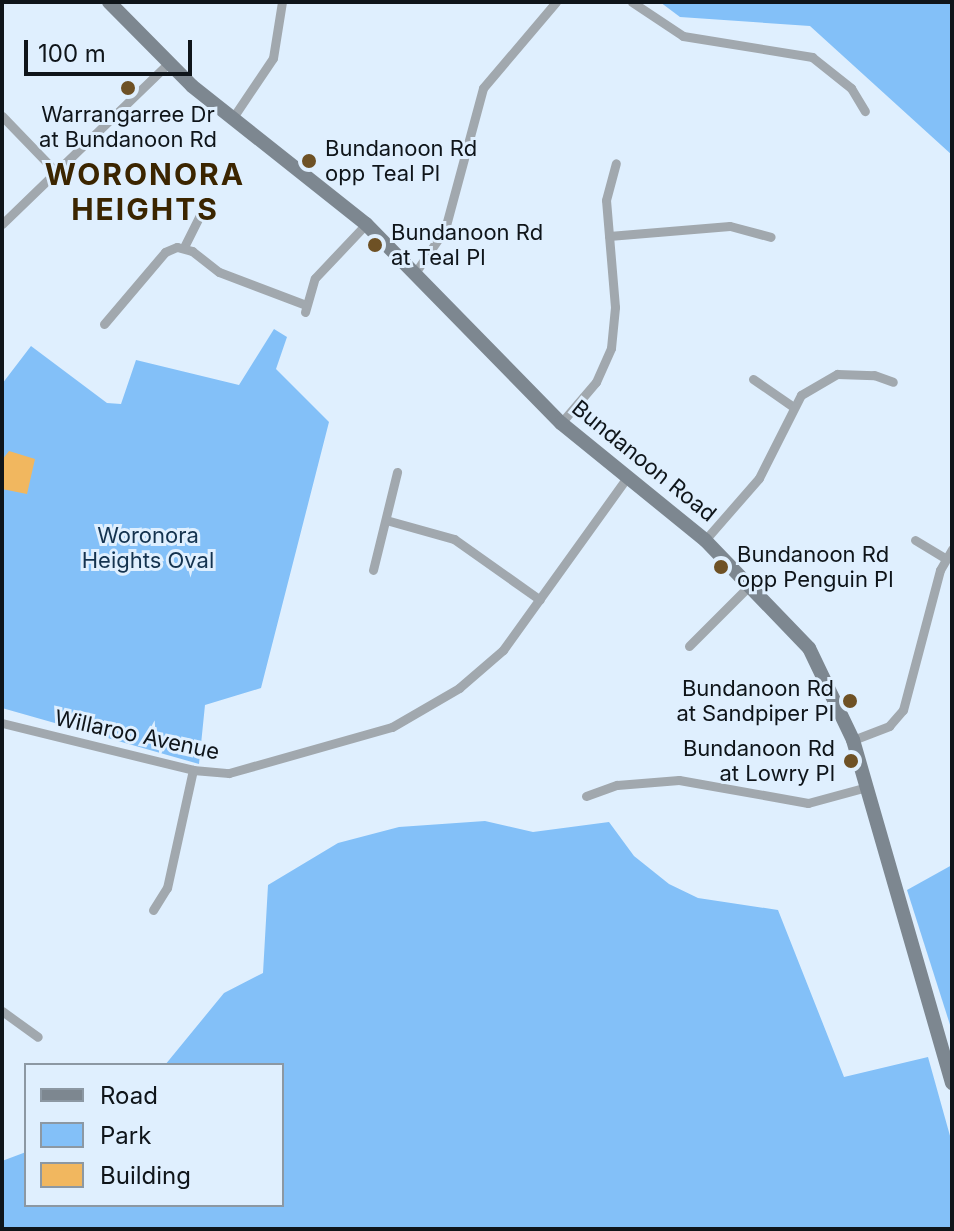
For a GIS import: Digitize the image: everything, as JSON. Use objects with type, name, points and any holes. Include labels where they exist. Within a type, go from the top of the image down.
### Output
[{"type":"street","name":"Bundanoon Road","points":[[109,2],[169,63],[232,119],[366,224],[561,423],[626,479],[705,540],[751,584],[819,663],[853,740],[952,1083]]},
{"type":"street","points":[[232,119],[273,58],[282,2]]},
{"type":"street","points":[[632,2],[668,30],[698,41],[812,57],[851,88],[865,111]]},
{"type":"street","points":[[415,273],[445,229],[479,97],[553,3]]},
{"type":"street","points":[[2,224],[169,63]]},
{"type":"street","points":[[2,116],[56,172]]},
{"type":"street","points":[[561,423],[596,382],[611,348],[606,200],[616,163]]},
{"type":"street","points":[[104,324],[165,252],[184,247],[204,207]]},
{"type":"street","points":[[184,247],[219,272],[305,308],[315,278],[366,224]]},
{"type":"street","points":[[609,236],[742,226],[771,237]]},
{"type":"street","points":[[705,540],[769,463],[792,406],[837,374],[893,382]]},
{"type":"street","points":[[753,379],[792,406]]},
{"type":"street","points":[[373,570],[397,472]]},
{"type":"street","name":"Willaroo Avenue","points":[[2,723],[193,770],[262,768],[408,719],[490,663],[540,600],[626,479]]},
{"type":"street","points":[[386,520],[445,535],[540,600]]},
{"type":"street","points":[[915,540],[945,558]]},
{"type":"street","points":[[853,740],[889,726],[903,710],[945,558],[952,549]]},
{"type":"street","points":[[689,646],[751,584]]},
{"type":"street","points":[[153,910],[167,888],[193,770]]},
{"type":"street","points":[[586,796],[617,785],[679,780],[808,803],[867,787]]},
{"type":"street","points":[[2,1011],[38,1037]]},
{"type":"green space","points":[[660,2],[952,2],[952,155],[810,26],[680,17]]},
{"type":"green space","name":"Woronora Heights Oval","points":[[274,329],[287,337],[276,369],[329,422],[261,688],[205,705],[199,764],[2,708],[2,384],[31,346],[107,403],[121,404],[136,360],[239,385]]},
{"type":"green space","points":[[485,821],[533,832],[609,822],[634,856],[669,884],[698,898],[778,910],[844,1077],[928,1057],[952,1143],[952,1229],[2,1229],[2,1161],[24,1153],[24,1207],[284,1207],[284,1063],[167,1063],[224,993],[263,973],[268,885],[338,843],[399,827]]},
{"type":"green space","points":[[952,865],[952,1031],[907,890]]},
{"type":"building","points":[[9,451],[35,459],[27,494],[2,489],[2,460]]},
{"type":"place","name":"Warrangarree Dr at Bundanoon Rd","points":[[128,88]]},
{"type":"place","name":"Bundanoon Rd opp Teal Pl","points":[[309,161]]},
{"type":"place","name":"Bundanoon Rd at Teal Pl","points":[[375,245]]},
{"type":"place","name":"Bundanoon Rd opp Penguin Pl","points":[[721,567]]},
{"type":"place","name":"Bundanoon Rd at Sandpiper Pl","points":[[850,701]]},
{"type":"place","name":"Bundanoon Rd at Lowry Pl","points":[[851,761]]},
{"type":"district","name":"WORONORA HEIGHTS","points":[[145,191]]}]
